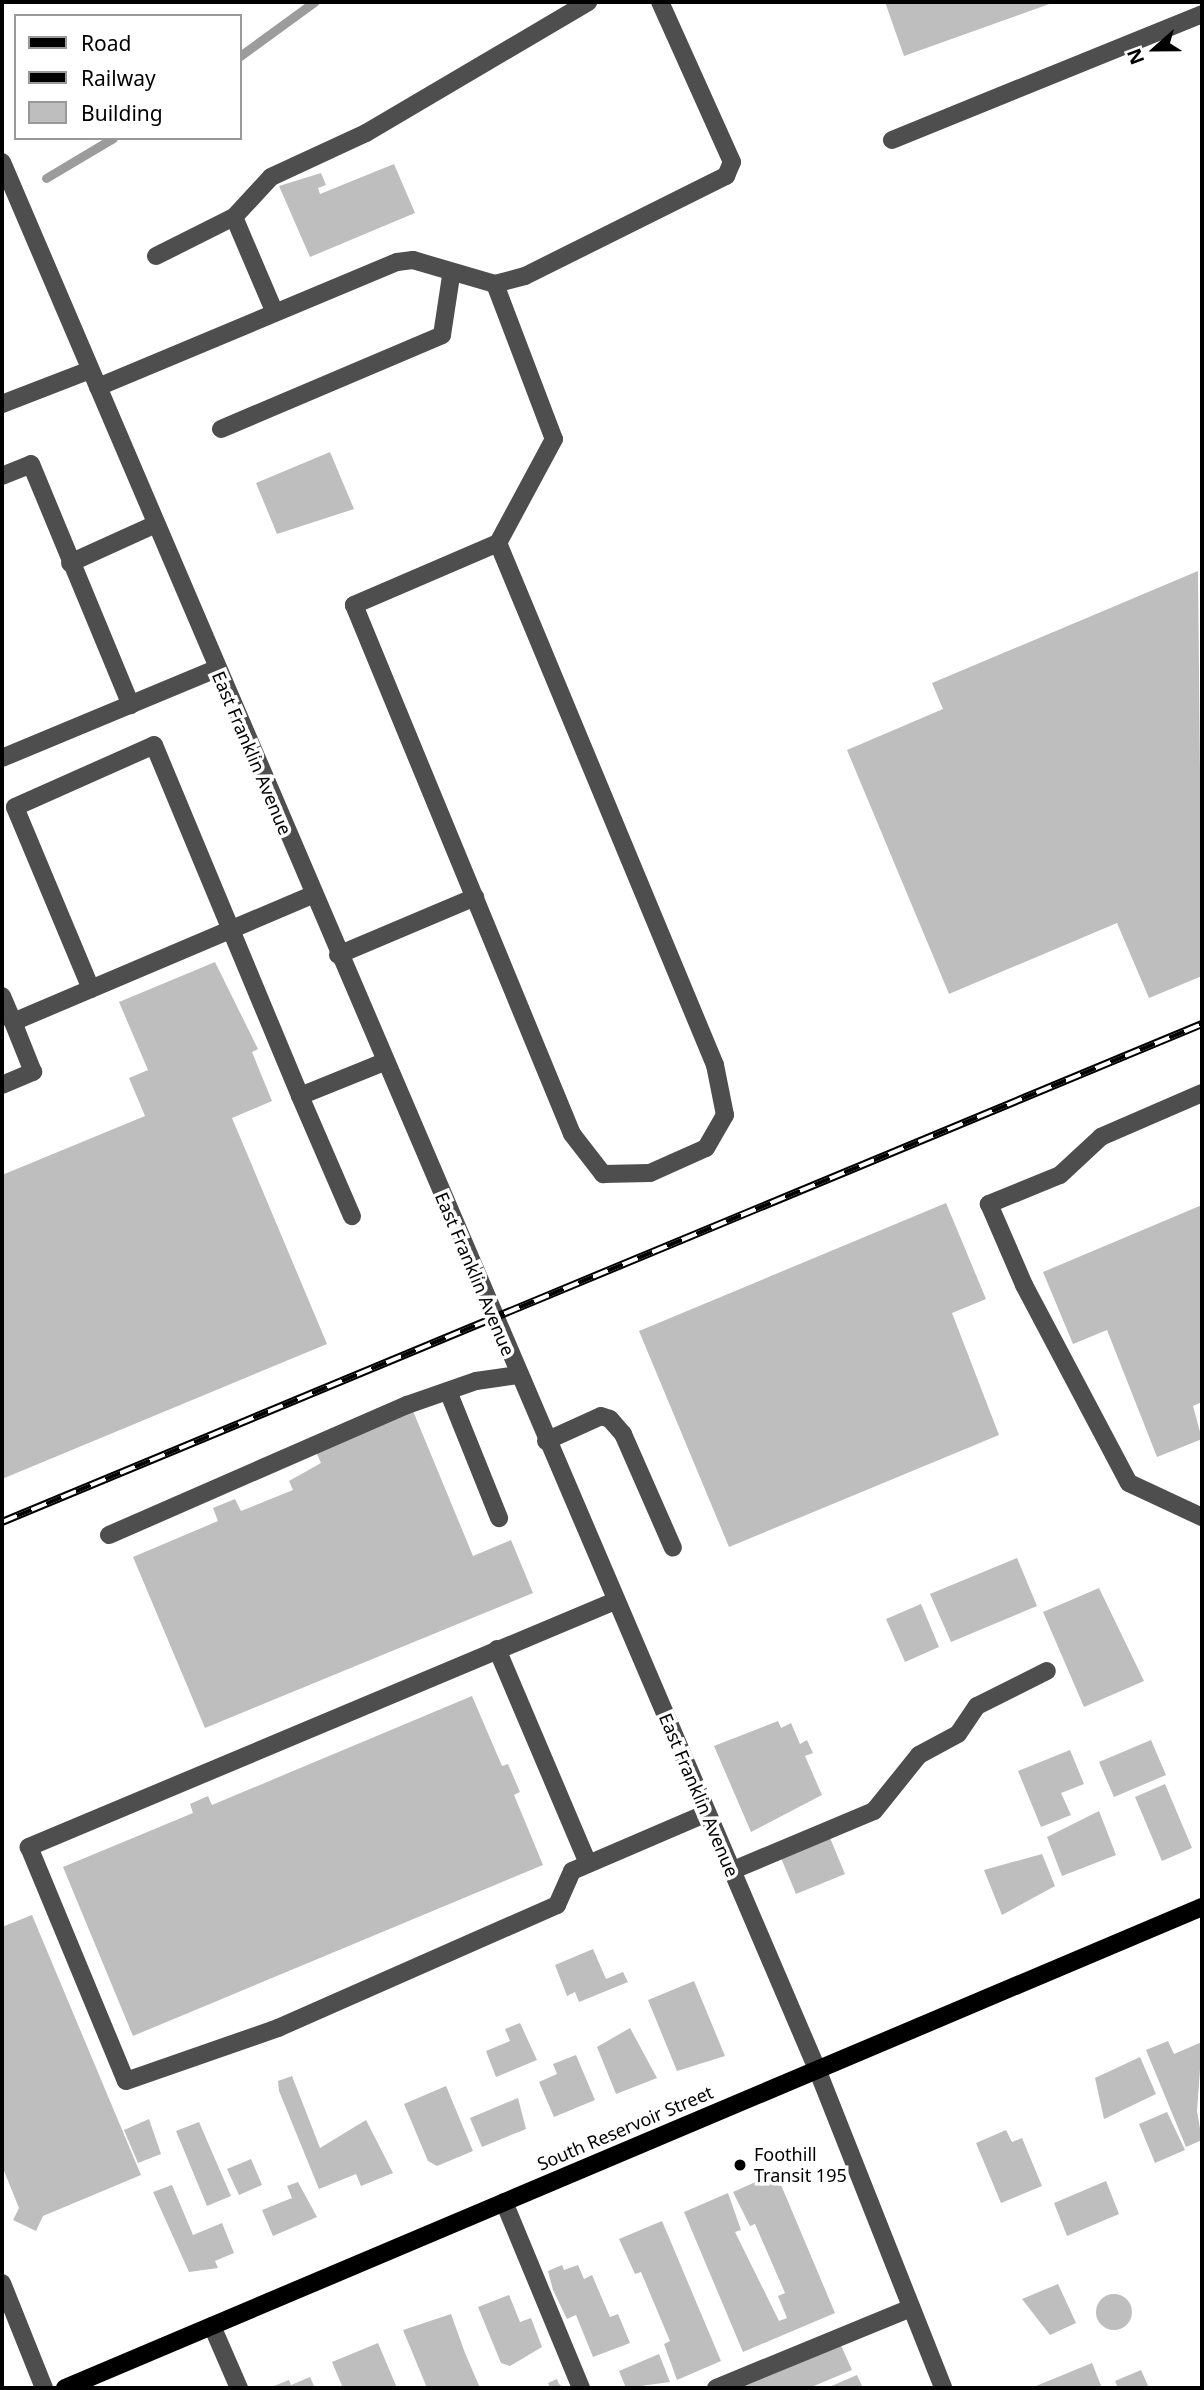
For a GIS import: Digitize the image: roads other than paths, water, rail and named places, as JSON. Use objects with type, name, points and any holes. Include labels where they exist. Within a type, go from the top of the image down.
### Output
[{"type":"main road","name":"South Reservoir Street","points":[[65,2388],[1202,1907]]},
{"type":"street","points":[[156,256],[234,217],[271,177],[366,133],[589,2]]},
{"type":"street","points":[[2,404],[94,379],[397,262],[413,260],[452,276],[495,284],[525,275],[726,176],[732,162],[660,2]]},
{"type":"street","points":[[892,140],[1202,13]]},
{"type":"street","name":"East Franklin Avenue","points":[[2,162],[338,956],[817,2069],[942,2388]]},
{"type":"street","points":[[234,217],[274,311]]},
{"type":"street","points":[[220,429],[442,335],[452,276]]},
{"type":"street","points":[[495,284],[554,439],[498,542],[354,605],[572,1134],[603,1174],[650,1173],[706,1149],[725,1115],[715,1065],[498,542]]},
{"type":"street","points":[[2,476],[31,464],[131,705]]},
{"type":"street","points":[[70,562],[156,524]]},
{"type":"street","points":[[2,758],[216,670]]},
{"type":"street","points":[[92,989],[15,807],[153,746],[229,931],[352,1216]]},
{"type":"street","points":[[13,1021],[313,895]]},
{"type":"street","points":[[338,956],[475,897]]},
{"type":"street","points":[[2,996],[33,1072],[2,1085]]},
{"type":"street","points":[[300,1096],[384,1062]]},
{"type":"street","points":[[1202,1093],[1101,1138],[1060,1175],[989,1204],[1024,1285],[1129,1483],[1202,1517]]},
{"type":"street","points":[[109,1535],[448,1391],[518,1375]]},
{"type":"street","points":[[448,1391],[499,1518]]},
{"type":"street","points":[[546,1441],[601,1416],[610,1419],[623,1434],[673,1548]]},
{"type":"street","points":[[615,1601],[29,1847],[127,2081],[278,2028],[557,1905],[572,1871],[707,1813]]},
{"type":"street","points":[[497,1649],[589,1863]]},
{"type":"street","points":[[731,1871],[874,1811],[919,1755],[958,1734],[976,1706],[1047,1671]]},
{"type":"street","points":[[504,2202],[581,2388]]},
{"type":"street","points":[[2,2283],[44,2388]]},
{"type":"street","points":[[716,2388],[911,2308]]},
{"type":"street","points":[[212,2326],[239,2388]]},
{"type":"waterway","points":[[242,55],[314,2]]},
{"type":"waterway","points":[[46,178],[110,140]]},
{"type":"railway","points":[[2,1522],[1202,1024]]},
{"type":"place","name":"Foothill Transit 195","points":[[740,2165]]}]
